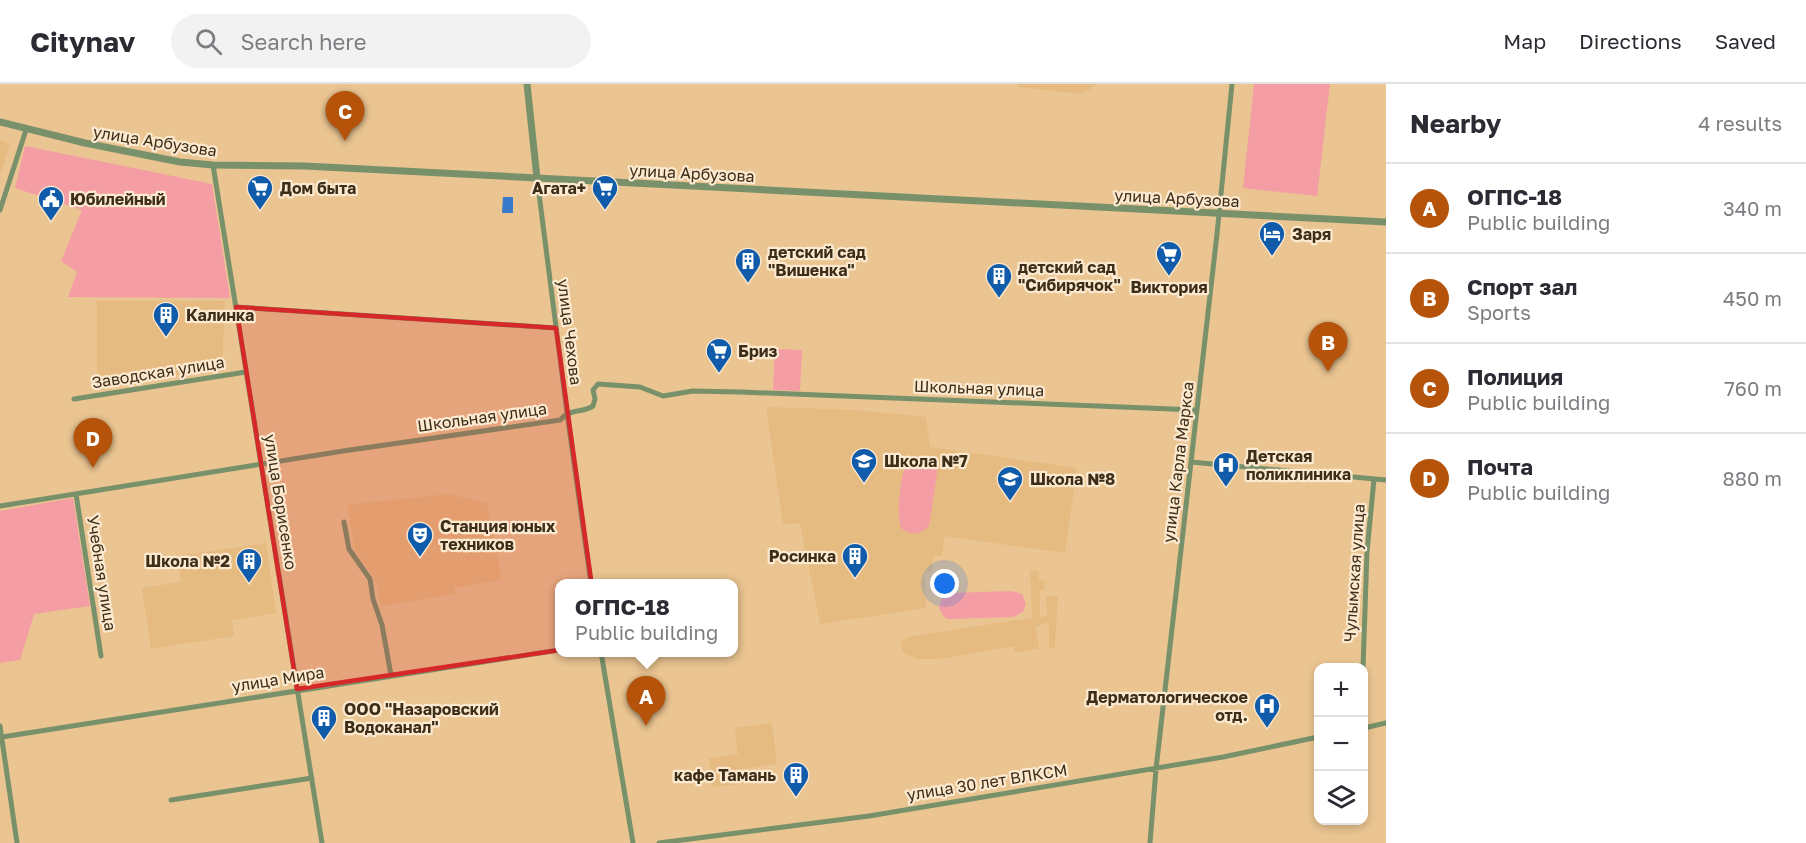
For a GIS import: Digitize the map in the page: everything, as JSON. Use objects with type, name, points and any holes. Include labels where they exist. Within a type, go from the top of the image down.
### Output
[{"type":"street","name":"улица Чехова","points":[[527,84],[556,328],[590,579]]},
{"type":"street","name":"улица Карла Маркса","points":[[1150,843],[1156,769],[1232,84]]},
{"type":"street","name":"улица Арбузова","points":[[0,122],[26,130],[133,153],[180,162],[213,165],[305,166],[1386,222]]},
{"type":"street","points":[[0,210],[26,130]]},
{"type":"street","name":"улица Борисенко","points":[[213,165],[322,843]]},
{"type":"street","points":[[236,307],[556,328]]},
{"type":"street","name":"Заводская улица","points":[[74,399],[246,372]]},
{"type":"street","name":"Школьная улица","points":[[0,506],[355,449],[560,420],[567,413],[593,406],[595,399],[593,390],[598,384],[640,387],[663,396],[693,391],[1197,410]]},
{"type":"street","points":[[1191,462],[1386,480]]},
{"type":"street","name":"Чулымская улица","points":[[1363,663],[1367,552],[1374,479]]},
{"type":"street","name":"Учебная улица","points":[[76,494],[101,656]]},
{"type":"street","points":[[344,522],[349,549],[370,579],[373,599],[382,625],[391,675]]},
{"type":"street","name":"улица Мира","points":[[2,737],[297,689],[555,651]]},
{"type":"street","points":[[602,657],[633,843]]},
{"type":"street","points":[[1368,727],[1386,723]]},
{"type":"street","points":[[0,726],[17,843]]},
{"type":"street","name":"улица 30 лет ВЛКСМ","points":[[659,843],[869,816],[1156,769],[1314,738]]},
{"type":"street","points":[[171,800],[312,778]]},
{"type":"highlighted area","points":[[236,307],[556,328],[600,644],[297,689]]},
{"type":"shaded area","points":[[1018,84],[1097,84],[1080,94],[1018,87]]},
{"type":"shaded area","points":[[1254,84],[1330,84],[1317,196],[1243,188]]},
{"type":"shaded area","points":[[0,140],[10,144],[0,175]]},
{"type":"shaded area","points":[[25,146],[212,184],[230,298],[68,297],[77,272],[61,261],[82,210],[15,188]]},
{"type":"shaded area","points":[[97,301],[225,301],[222,368],[97,386]]},
{"type":"shaded area","points":[[775,349],[802,350],[800,391],[773,390]]},
{"type":"shaded area","points":[[766,407],[856,410],[926,417],[930,447],[1077,468],[1065,553],[944,536],[942,556],[934,555],[932,571],[925,573],[926,608],[820,624],[800,523],[783,524]]},
{"type":"shaded area","points":[[916,456],[929,458],[937,468],[937,474],[929,526],[916,533],[901,528],[899,506],[904,471],[909,461]]},
{"type":"shaded area","points":[[448,494],[487,503],[502,580],[454,588],[455,594],[381,606],[377,583],[355,551],[347,505]]},
{"type":"shaded area","points":[[73,498],[90,606],[34,614],[20,660],[0,663],[0,511]]},
{"type":"shaded area","points":[[266,543],[276,613],[232,620],[234,636],[151,649],[142,588],[181,582],[178,556]]},
{"type":"shaded area","points":[[1030,570],[1038,570],[1039,580],[1045,581],[1044,590],[1040,591],[1040,617],[1047,616],[1046,596],[1058,596],[1055,648],[1049,648],[1049,623],[1036,626],[1039,649],[1015,652],[1013,646],[941,659],[917,659],[902,652],[901,641],[912,636],[1032,618]]},
{"type":"shaded area","points":[[1012,591],[1022,594],[1026,603],[1023,612],[1014,617],[948,619],[944,617],[939,608],[942,598],[951,593]]},
{"type":"shaded area","points":[[772,723],[777,764],[745,768],[747,783],[713,787],[709,758],[738,754],[735,728]]},
{"type":"water","points":[[503,197],[513,197],[513,213],[502,213]]},
{"type":"place","name":"Полиция","points":[[345,141]]},
{"type":"place","name":"Дом быта","points":[[260,211]]},
{"type":"place","name":"Агата+","points":[[605,211]]},
{"type":"place","name":"Юбилейный","points":[[51,222]]},
{"type":"place","name":"Заря","points":[[1272,257]]},
{"type":"place","name":"Виктория","points":[[1169,277]]},
{"type":"place","name":"детский сад \"Вишенка\"","points":[[748,284]]},
{"type":"place","name":"детский сад \"Сибирячок\"","points":[[999,299]]},
{"type":"place","name":"Калинка","points":[[166,338]]},
{"type":"place","name":"Спорт зал","points":[[1328,372]]},
{"type":"place","name":"Бриз","points":[[719,374]]},
{"type":"place","name":"Почта","points":[[93,468]]},
{"type":"place","name":"Школа №7","points":[[864,484]]},
{"type":"place","name":"Детская поликлиника","points":[[1226,488]]},
{"type":"place","name":"Школа №8","points":[[1010,502]]},
{"type":"place","name":"Станция юных техников","points":[[420,558]]},
{"type":"place","name":"Росинка","points":[[855,579]]},
{"type":"place","name":"Школа №2","points":[[249,584]]},
{"type":"place","name":"ОГПС-18","points":[[646,726]]},
{"type":"place","name":"Дерматологическое отд.","points":[[1267,729]]},
{"type":"place","name":"ООО \"Назаровский Водоканал\"","points":[[324,741]]},
{"type":"place","name":"кафе Тамань","points":[[796,798]]}]
